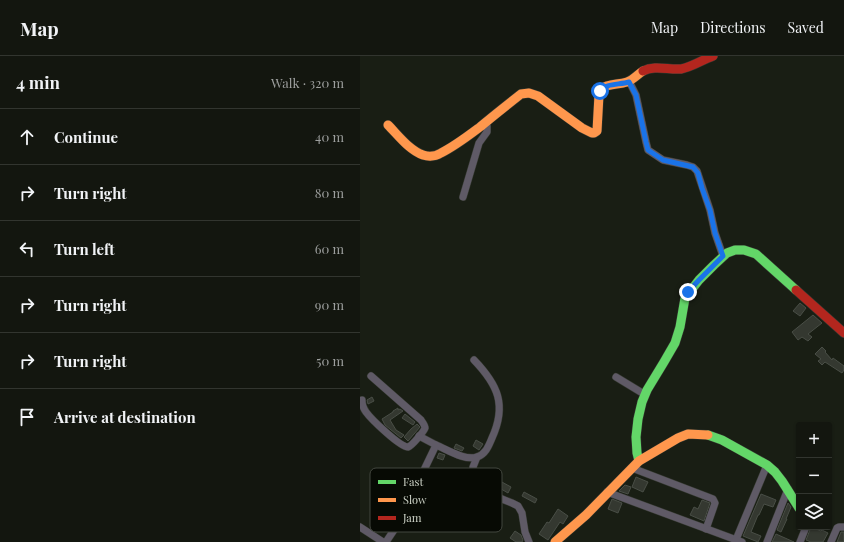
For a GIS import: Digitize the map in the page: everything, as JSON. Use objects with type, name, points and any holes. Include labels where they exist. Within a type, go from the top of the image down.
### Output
[{"type":"street","points":[[388,125],[416,151],[424,155],[431,156],[442,153],[465,138],[521,94],[529,93],[538,96],[589,133],[594,133],[597,131],[599,96],[601,88],[608,85],[629,82],[646,69],[685,68],[713,56]]},
{"type":"street","points":[[629,82],[636,95],[648,150],[663,160],[693,167],[698,173],[723,256]]},
{"type":"street","points":[[463,197],[479,143],[487,132],[488,126],[486,122]]},
{"type":"street","points":[[639,461],[636,448],[636,436],[644,394],[676,342],[688,292],[726,254],[734,250],[747,251],[756,254],[844,332]]},
{"type":"street","points":[[419,436],[455,454],[465,457],[478,457],[488,449],[497,426],[500,407],[496,392],[490,379],[474,360]]},
{"type":"street","points":[[362,400],[366,412],[395,441],[408,447],[414,443],[424,429],[421,420],[371,376]]},
{"type":"street","points":[[616,377],[644,394]]},
{"type":"street","points":[[559,540],[639,461],[678,438],[688,434],[710,435],[767,465],[775,472],[796,503]]},
{"type":"street","points":[[424,468],[436,445]]},
{"type":"street","points":[[473,468],[478,457]]},
{"type":"street","points":[[607,492],[738,541],[767,465]]},
{"type":"street","points":[[632,468],[713,499],[715,503],[706,529]]},
{"type":"street","points":[[766,542],[788,489]]},
{"type":"street","points":[[502,500],[518,506],[522,513],[524,528],[529,542]]},
{"type":"street","points":[[360,527],[383,542]]},
{"type":"street","points":[[831,542],[837,528],[844,527]]},
{"type":"street","points":[[800,542],[805,530]]},
{"type":"street","points":[[386,542],[393,532]]},
{"type":"building","points":[[800,303],[806,308],[800,316],[793,311]]},
{"type":"building","points":[[813,315],[822,323],[808,334],[812,337],[808,341],[802,337],[798,340],[792,332]]},
{"type":"building","points":[[822,347],[832,360],[833,358],[844,366],[842,373],[825,362],[822,365],[818,361],[821,359],[815,354]]},
{"type":"building","points":[[372,397],[374,401],[368,404],[367,400]]},
{"type":"building","points":[[398,408],[398,410],[400,409],[403,411],[390,420],[396,430],[404,435],[401,438],[385,425],[382,419]]},
{"type":"building","points":[[405,414],[415,422],[413,425],[402,418]]},
{"type":"building","points":[[417,424],[420,427],[408,441],[404,437]]},
{"type":"building","points":[[476,440],[483,444],[479,450],[473,446]]},
{"type":"building","points":[[456,444],[464,448],[462,451],[454,448]]},
{"type":"building","points":[[439,453],[445,455],[443,460],[437,458]]},
{"type":"building","points":[[636,477],[648,482],[643,492],[632,487]]},
{"type":"building","points":[[502,482],[511,487],[508,493],[502,490]]},
{"type":"building","points":[[625,485],[631,487],[628,494],[619,491]]},
{"type":"building","points":[[524,492],[537,499],[535,503],[522,496]]},
{"type":"building","points":[[761,494],[776,500],[773,507],[764,504],[758,515],[751,532],[761,536],[758,542],[743,536]]},
{"type":"building","points":[[612,499],[622,503],[618,513],[608,509]]},
{"type":"building","points":[[702,500],[710,503],[704,521],[690,515],[694,507],[698,509]]},
{"type":"building","points":[[788,503],[791,507],[781,532],[777,530]]},
{"type":"building","points":[[558,509],[568,516],[563,524],[560,522],[548,540],[539,534],[547,522],[549,523]]},
{"type":"building","points":[[810,530],[822,530],[828,533],[823,542],[811,542],[806,540]]},
{"type":"building","points":[[515,531],[521,535],[523,540],[522,542],[516,542],[510,538]]},
{"type":"building","points":[[841,532],[844,532],[844,542],[837,542]]},
{"type":"building","points":[[776,534],[794,542],[772,542]]},
{"type":"traffic: fast","points":[[639,461],[636,437],[642,402],[647,390],[675,343],[680,327],[685,298],[699,280],[727,253],[735,250],[744,250],[756,254],[796,290]]},
{"type":"traffic: fast","points":[[708,435],[722,440],[767,465],[782,481],[796,503]]},
{"type":"traffic: slow","points":[[388,125],[413,150],[423,155],[435,155],[466,137],[521,94],[529,93],[538,96],[582,128],[594,133],[597,131],[599,95],[601,89],[610,85],[629,81],[643,71]]},
{"type":"traffic: slow","points":[[555,542],[586,515],[639,461],[678,438],[688,434],[708,435]]},
{"type":"traffic: jam","points":[[643,71],[652,68],[681,69],[713,56]]},
{"type":"traffic: jam","points":[[796,290],[844,333]]},
{"type":"route","points":[[600,91],[603,87],[608,85],[629,82],[636,95],[648,150],[663,160],[693,167],[698,173],[723,256],[688,292]]}]
